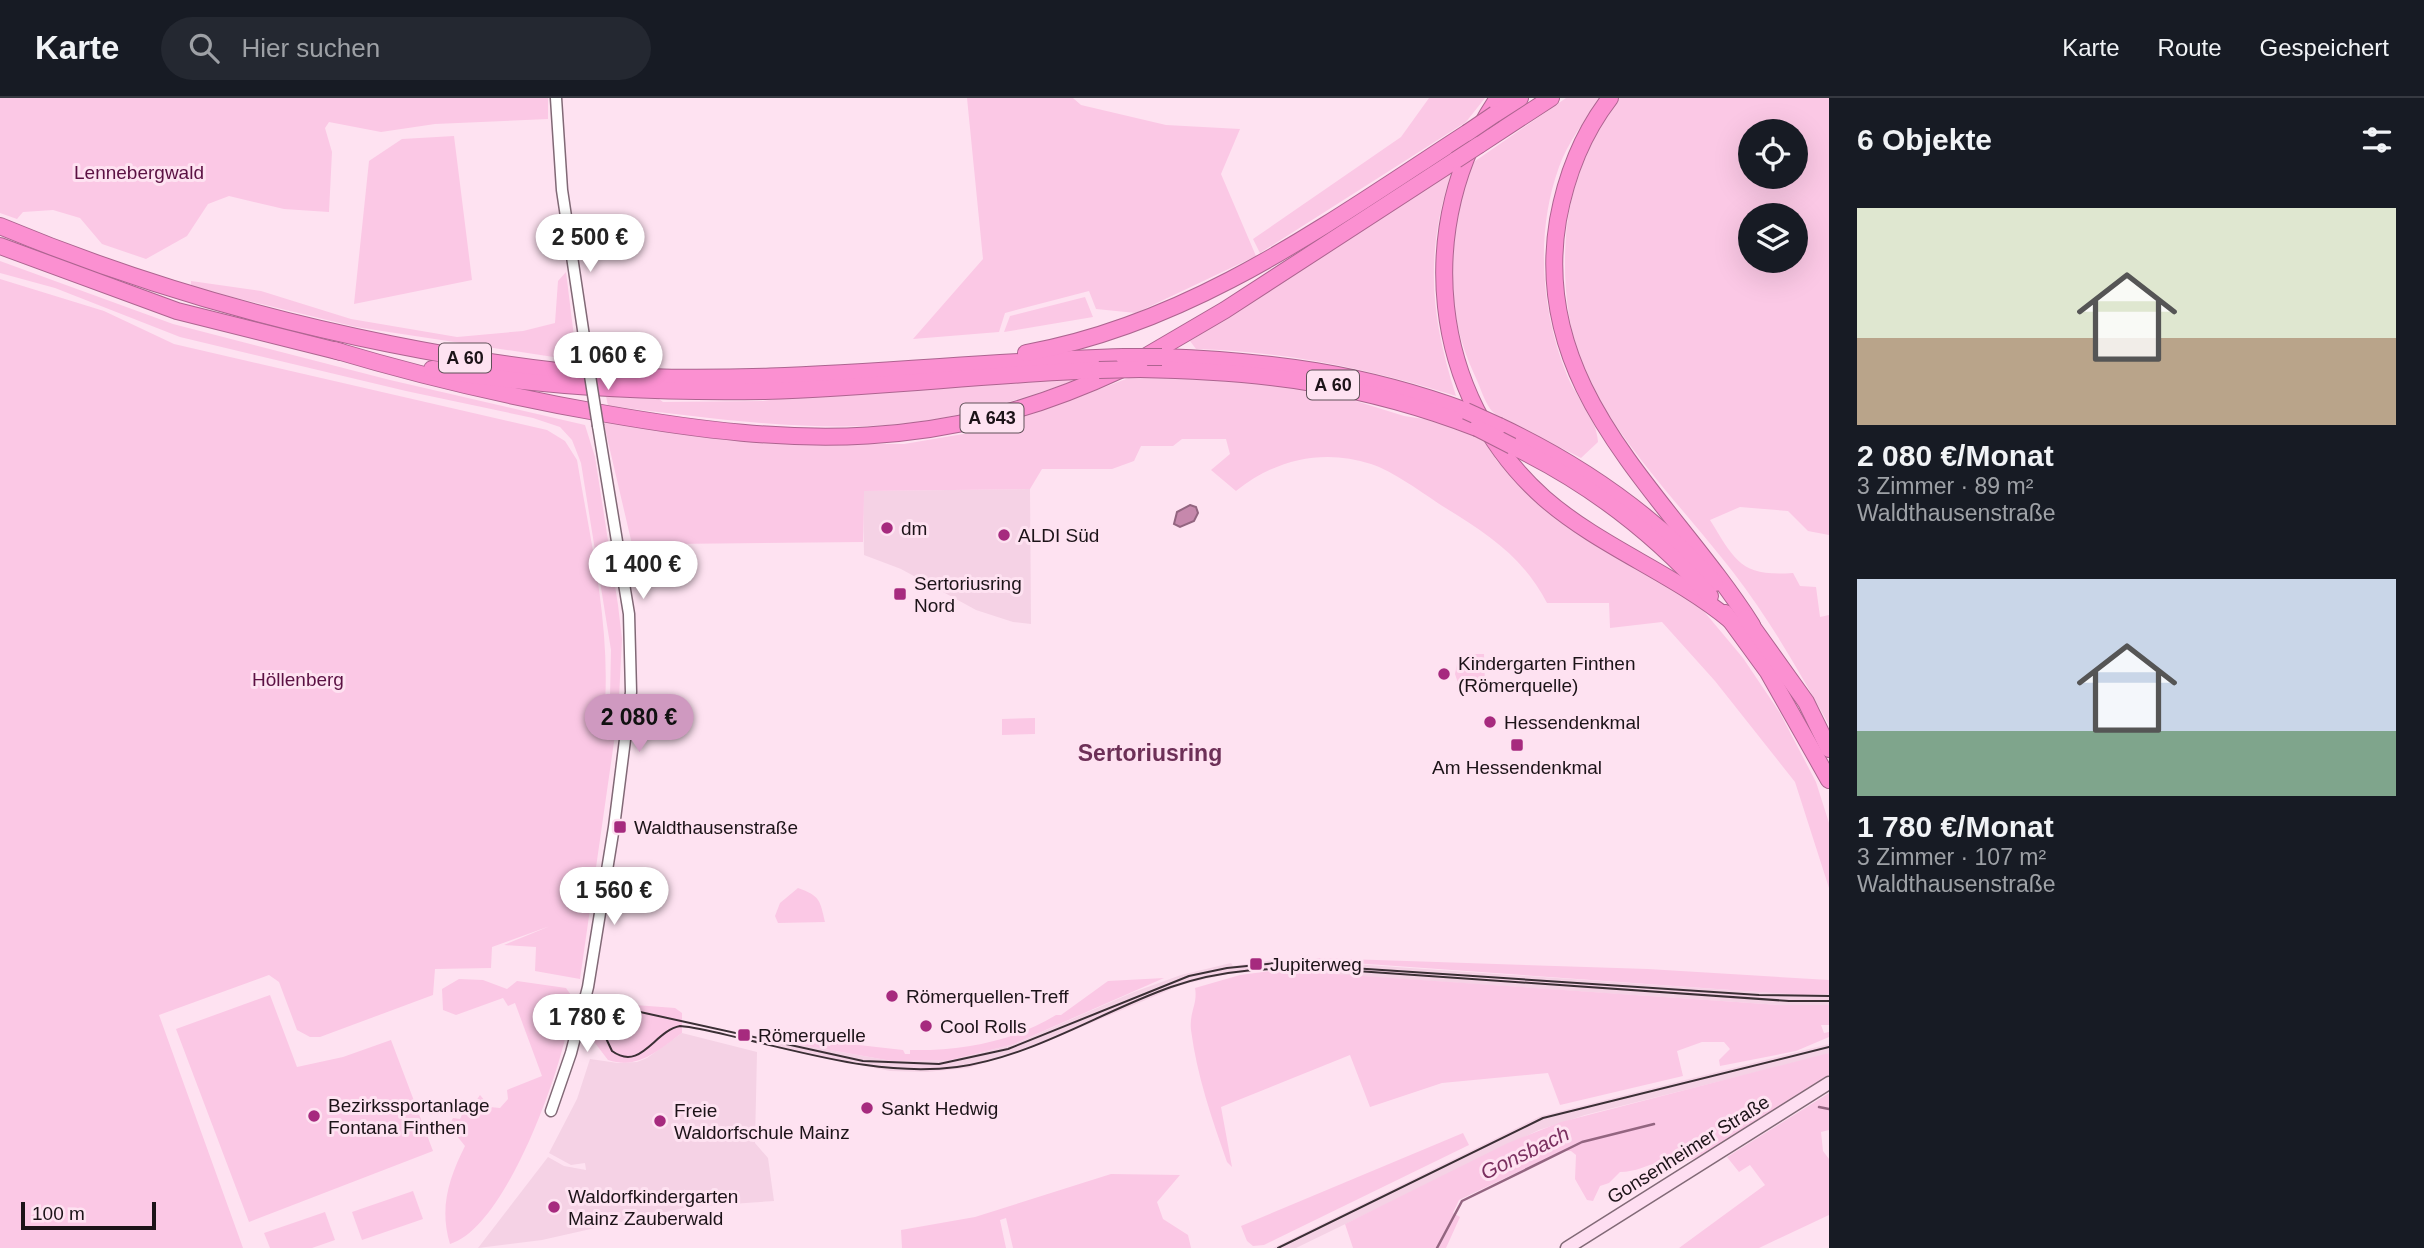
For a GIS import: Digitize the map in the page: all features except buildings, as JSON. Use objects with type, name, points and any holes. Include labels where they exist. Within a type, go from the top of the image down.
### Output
[{"type":"highway","name":"A 643","points":[[334,350],[479,389],[722,432],[841,439],[939,429],[1035,405],[1133,364],[1225,310],[1456,160],[1497,106],[1520,98]]},
{"type":"highway","name":"A 643","points":[[948,365],[1074,342],[1117,331],[1180,306],[1272,258],[1473,139],[1551,98]]},
{"type":"highway","points":[[1609,98],[1576,157],[1561,206],[1555,278],[1565,340],[1589,400],[1615,444],[1711,564],[1752,625]]},
{"type":"highway","points":[[1497,106],[1462,165],[1451,201],[1444,248],[1443,290],[1448,332],[1465,385],[1490,435],[1506,458],[1545,498],[1595,534],[1690,589],[1730,620]]},
{"type":"highway","name":"A 60","points":[[0,226],[104,268],[242,311],[302,326],[486,362],[601,375],[665,377],[1162,357],[1254,361],[1319,370],[1399,388],[1466,411],[1558,456],[1633,508],[1683,550],[1752,625],[1805,702],[1829,749]]},
{"type":"highway","name":"A 60","points":[[0,246],[177,311],[334,350],[502,378],[674,391],[811,389],[1140,369],[1249,373],[1315,381],[1388,398],[1477,429],[1512,446],[1568,476],[1618,511],[1689,574],[1730,620],[1774,681],[1829,779]]},
{"type":"main road","name":"Gonsenheimer Straße","points":[[1567,1248],[1829,1083]]},
{"type":"street","points":[[551,1111],[571,1053],[588,987],[614,827],[631,692],[629,614],[562,190],[556,98]]},
{"type":"shaded area","points":[[1030,489],[1031,624],[1013,622],[976,610],[901,569],[864,555],[863,491]]},
{"type":"shaded area","points":[[1190,505],[1196,507],[1198,513],[1194,521],[1180,527],[1174,524],[1177,512]]},
{"type":"shaded area","points":[[1281,959],[1802,995],[1829,994],[1829,1005],[1780,1005],[1271,970],[1227,974],[1181,985],[1039,1045],[968,1068],[927,1072],[890,1071],[777,1048],[779,1041],[892,1061],[951,1060],[1014,1044],[1134,992],[1181,975],[1231,963],[1233,966]]},
{"type":"shaded area","name":"Freie Waldorfschule Mainz","points":[[682,1033],[757,1052],[755,1143],[768,1158],[774,1201],[688,1207],[542,1240],[478,1248],[548,1157],[564,1166],[586,1170],[585,1163],[571,1165],[549,1153],[577,1099],[590,1059],[618,1063],[637,1062]]},
{"type":"shaded area","points":[[1829,1044],[1829,1053],[1821,1056],[1585,1115],[1539,1130],[1296,1248],[1273,1248],[1541,1116]]},
{"type":"green space","name":"Lennebergwald","points":[[0,98],[548,98],[548,119],[435,124],[381,132],[329,122],[325,128],[332,152],[329,212],[284,209],[229,196],[208,204],[187,236],[146,259],[102,244],[80,218],[53,210],[23,212],[17,219],[0,213]]},
{"type":"green space","points":[[967,98],[1073,98],[1081,105],[1166,125],[1240,129],[1221,174],[1256,256],[1136,313],[1096,309],[1089,291],[1005,313],[999,332],[913,339],[983,259]]},
{"type":"green space","points":[[1429,98],[1485,98],[1466,122],[1260,253],[1253,239],[1401,137]]},
{"type":"green space","points":[[1566,98],[1600,98],[1572,140],[1559,167],[1546,218],[1544,245],[1547,298],[1558,350],[1567,375],[1597,433],[1598,442],[1581,458],[1519,428],[1491,410],[1464,349],[1453,297],[1453,246],[1468,166]]},
{"type":"green space","points":[[1619,98],[1829,98],[1829,535],[1808,531],[1788,511],[1740,507],[1710,520],[1733,555],[1750,569],[1775,574],[1793,573],[1800,586],[1816,587],[1820,617],[1829,615],[1829,725],[1784,646],[1747,590],[1625,439],[1590,383],[1579,356],[1566,296],[1566,235],[1577,181],[1599,129]]},
{"type":"green space","points":[[454,136],[472,280],[354,304],[369,161],[402,139]]},
{"type":"green space","points":[[1451,173],[1437,231],[1434,284],[1441,338],[1456,396],[1391,377],[1328,363],[1196,349],[1190,341]]},
{"type":"green space","points":[[0,261],[173,324],[390,380],[585,425],[595,457],[618,605],[622,639],[619,698],[615,701],[610,698],[611,650],[581,463],[572,440],[560,427],[533,418],[180,337],[55,288],[0,273]]},
{"type":"green space","points":[[566,272],[576,353],[573,360],[356,327],[191,287],[191,281],[261,291],[351,319],[457,337],[523,331],[555,323],[558,281]]},
{"type":"green space","name":"Höllenberg","points":[[0,279],[104,311],[174,344],[547,430],[565,441],[577,460],[603,620],[606,684],[604,717],[617,721],[580,979],[535,971],[536,947],[504,945],[550,926],[492,947],[491,968],[435,969],[433,995],[320,1037],[310,1037],[297,1030],[279,982],[269,975],[159,1015],[243,1248],[0,1248]]},
{"type":"green space","points":[[1085,297],[1093,317],[1004,332],[1010,316]]},
{"type":"green space","points":[[1085,377],[978,410],[923,421],[868,426],[802,426],[705,418],[608,406],[606,396],[655,396],[663,402],[763,401],[796,396]]},
{"type":"green space","points":[[1131,377],[1217,379],[1324,391],[1404,416],[1437,421],[1483,439],[1497,461],[1523,485],[1675,585],[1702,609],[1743,658],[1780,713],[1816,782],[1829,823],[1829,888],[1795,782],[1715,681],[1662,622],[1610,628],[1609,603],[1547,603],[1527,572],[1490,537],[1408,483],[1371,464],[1335,457],[1300,460],[1266,471],[1236,491],[1211,470],[1230,454],[1226,439],[1182,439],[1173,446],[1141,446],[1134,461],[1112,469],[1042,469],[1030,489],[864,491],[863,542],[670,544],[669,564],[653,565],[644,563],[634,553],[603,420],[779,443],[904,444],[975,432]]},
{"type":"green space","points":[[1466,654],[1484,654],[1485,685],[1459,686],[1455,674],[1458,659],[1463,660]]},
{"type":"green space","points":[[1035,718],[1035,734],[1002,735],[1002,719]]},
{"type":"green space","points":[[798,888],[818,900],[825,922],[778,923],[775,916],[780,903]]},
{"type":"green space","points":[[1317,958],[1648,969],[1829,980],[1829,994],[1802,995],[1311,960]]},
{"type":"green space","points":[[1277,970],[1780,1005],[1829,1005],[1829,1025],[1821,1025],[1824,1033],[1829,1032],[1829,1037],[1796,1051],[1720,1066],[1719,1060],[1730,1049],[1724,1042],[1702,1042],[1677,1051],[1683,1076],[1560,1105],[1548,1073],[1442,1083],[1370,1107],[1350,1055],[1221,1107],[1232,1167],[1227,1162],[1216,1130],[1197,1064],[1191,1024],[1195,988],[1240,975]]},
{"type":"green space","points":[[1164,978],[1014,1044],[951,1060],[892,1061],[779,1041],[784,1035],[789,1035],[830,1046],[832,1042],[903,1050],[905,1054],[910,1054],[910,1050],[948,1049],[986,1043],[1022,1032],[1061,1015],[1108,981]]},
{"type":"green space","points":[[459,979],[483,980],[507,989],[517,981],[566,988],[573,998],[560,1058],[531,1136],[513,1174],[493,1206],[472,1231],[450,1244],[445,1218],[447,1194],[465,1146],[449,1126],[453,1118],[460,1119],[466,1106],[472,1107],[480,1095],[490,1107],[500,1108],[508,1099],[507,1090],[542,1076],[515,1003],[508,1006],[503,998],[456,1015],[443,1010],[442,989]]},
{"type":"green space","name":"Bezirkssportanlage Fontana Finthen","points":[[270,995],[297,1067],[343,1057],[391,1040],[433,1151],[249,1222],[176,1029]]},
{"type":"green space","points":[[608,1003],[675,1008],[682,1013],[682,1033],[648,1057],[629,1062],[608,1060],[592,1039],[600,1008]]},
{"type":"green space","points":[[1829,1053],[1829,1076],[1757,1124],[1715,1149],[1683,1162],[1664,1161],[1620,1172],[1609,1183],[1600,1186],[1593,1201],[1587,1200],[1575,1179],[1576,1155],[1571,1151],[1562,1151],[1459,1200],[1453,1213],[1460,1217],[1446,1248],[1353,1248],[1345,1224],[1508,1143],[1561,1122]]},
{"type":"green space","points":[[1829,1093],[1829,1130],[1821,1132],[1823,1151],[1829,1159],[1829,1215],[1759,1248],[1679,1248],[1765,1185],[1750,1165],[1739,1172],[1727,1157]]},
{"type":"green space","points":[[1463,1133],[1469,1145],[1264,1245],[1253,1246],[1247,1241],[1241,1226]]},
{"type":"green space","points":[[1111,1174],[1180,1175],[1157,1202],[1163,1219],[1188,1235],[1191,1248],[1013,1248],[1006,1218],[1000,1220],[1006,1248],[902,1248],[901,1230],[975,1217]]},
{"type":"green space","points":[[413,1191],[423,1219],[362,1240],[352,1212]]},
{"type":"green space","points":[[325,1212],[335,1240],[312,1248],[270,1248],[264,1233]]},
{"type":"waterway","name":"Gonsbach","points":[[1819,1107],[1829,1109]]},
{"type":"waterway","name":"Gonsbach","points":[[1437,1248],[1462,1201],[1582,1142],[1654,1124]]},
{"type":"tram line","points":[[1829,996],[1759,995],[1276,963],[1227,968],[1189,976],[1008,1049],[939,1064],[863,1061],[631,1010],[612,1016],[604,1034],[612,1051],[631,1057],[639,1054],[671,1029],[680,1026],[878,1067],[957,1067],[1012,1054],[1066,1033],[1144,997],[1190,981],[1229,973],[1288,968],[1789,1001],[1829,1001]]},
{"type":"tram line","points":[[1278,1248],[1543,1118],[1829,1047]]},
{"type":"place","name":"dm","points":[[887,528]]},
{"type":"place","name":"ALDI Süd","points":[[1004,535]]},
{"type":"place","name":"Sertoriusring Nord","points":[[900,594]]},
{"type":"place","name":"Kindergarten Finthen (Römerquelle)","points":[[1444,674]]},
{"type":"place","name":"Hessendenkmal","points":[[1490,722]]},
{"type":"place","name":"Am Hessendenkmal","points":[[1517,745]]},
{"type":"place","name":"Waldthausenstraße","points":[[620,827]]},
{"type":"place","name":"Jupiterweg","points":[[1256,964]]},
{"type":"place","name":"Römerquellen-Treff","points":[[892,996]]},
{"type":"place","name":"Cool Rolls","points":[[926,1026]]},
{"type":"place","name":"Römerquelle","points":[[744,1035]]},
{"type":"place","name":"Sankt Hedwig","points":[[867,1108]]},
{"type":"place","name":"Bezirkssportanlage Fontana Finthen","points":[[314,1116]]},
{"type":"place","name":"Freie Waldorfschule Mainz","points":[[660,1121]]},
{"type":"place","name":"Waldorfkindergarten Mainz Zauberwald","points":[[554,1207]]},
{"type":"district","name":"Sertoriusring","points":[[1150,753]]}]
